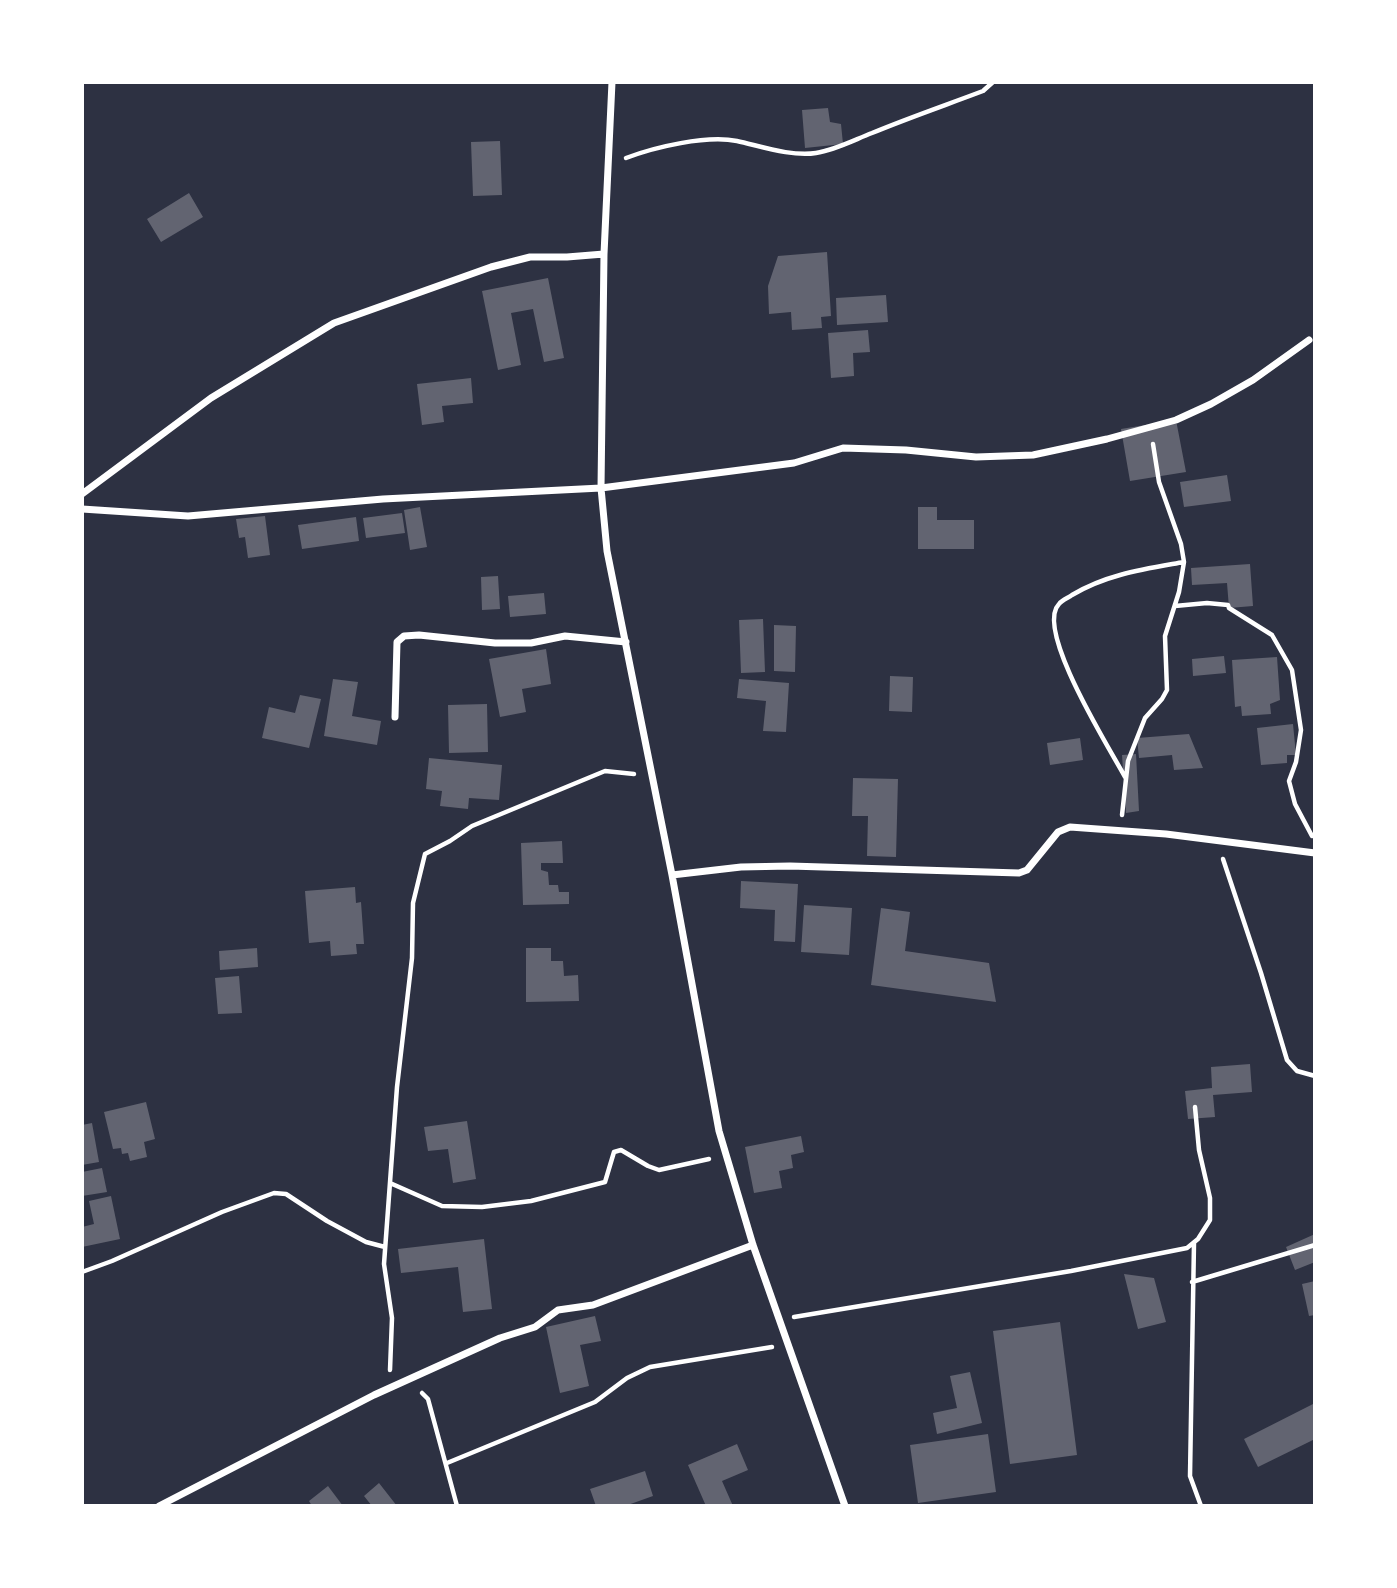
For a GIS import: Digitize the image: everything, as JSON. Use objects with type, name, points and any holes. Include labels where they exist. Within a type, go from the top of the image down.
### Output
[{"type":"street","points":[[612,82],[604,254],[601,488],[607,551],[672,875],[719,1131],[753,1245],[845,1506]]},
{"type":"street","points":[[82,494],[211,398],[334,323],[491,267],[530,257],[604,254]]},
{"type":"street","points":[[82,509],[188,516],[383,499],[601,488],[794,463],[843,448],[906,450],[976,457],[1033,455],[1176,420],[1253,380],[1309,340]]},
{"type":"street","points":[[395,717],[397,642],[404,636],[434,635],[495,643],[531,643],[565,636],[626,642]]},
{"type":"street","points":[[672,875],[741,867],[790,866],[1019,873],[1027,870],[1058,832],[1070,827],[1120,830],[1315,853]]},
{"type":"street","points":[[159,1506],[389,1388],[500,1338],[535,1327],[558,1310],[593,1305],[753,1245]]},
{"type":"path","points":[[608,164],[651,149],[683,143],[733,140],[769,150],[816,153],[849,144],[983,91],[993,82]]},
{"type":"path","points":[[1120,830],[1128,761],[1145,718],[1167,690],[1165,636],[1175,606],[1184,562],[1181,544],[1159,482],[1151,427]]},
{"type":"path","points":[[1126,778],[1060,656],[1053,614],[1058,604],[1093,582],[1184,562]]},
{"type":"path","points":[[1175,606],[1207,603],[1228,605],[1272,635],[1292,670],[1301,730],[1296,762],[1289,781],[1291,792],[1315,843]]},
{"type":"path","points":[[389,1388],[392,1318],[384,1264],[385,1247],[397,1087],[412,958],[413,903],[425,854],[472,826],[605,771],[634,774],[654,786]]},
{"type":"path","points":[[1217,841],[1287,1060],[1297,1071],[1315,1076]]},
{"type":"path","points":[[780,1320],[1071,1272],[1187,1248],[1210,1220],[1210,1198],[1199,1150],[1195,1107]]},
{"type":"path","points":[[390,1183],[442,1206],[482,1208],[531,1201],[605,1182],[614,1152],[621,1150],[659,1170],[726,1154]]},
{"type":"path","points":[[82,1272],[222,1212],[274,1193],[286,1194],[356,1237],[385,1247]]},
{"type":"path","points":[[1194,1242],[1190,1476],[1201,1506]]},
{"type":"path","points":[[1192,1282],[1315,1245]]},
{"type":"path","points":[[447,1463],[595,1402],[627,1378],[650,1367],[789,1344]]},
{"type":"path","points":[[411,1379],[428,1399],[457,1506]]},
{"type":"building","points":[[828,108],[830,122],[841,124],[843,144],[805,148],[802,110]]},
{"type":"building","points":[[500,141],[502,195],[473,196],[471,142]]},
{"type":"building","points":[[189,193],[203,217],[161,242],[147,219]]},
{"type":"building","points":[[827,252],[831,316],[821,317],[822,328],[792,330],[791,312],[769,314],[768,286],[778,256]]},
{"type":"building","points":[[548,278],[564,358],[544,362],[533,309],[511,313],[521,365],[498,370],[482,291]]},
{"type":"building","points":[[886,295],[888,322],[837,325],[836,298]]},
{"type":"building","points":[[868,330],[870,352],[853,353],[854,376],[831,378],[828,333]]},
{"type":"building","points":[[471,378],[473,403],[442,406],[444,422],[422,425],[417,384]]},
{"type":"building","points":[[1176,420],[1186,472],[1130,481],[1121,429]]},
{"type":"building","points":[[1227,475],[1231,501],[1184,507],[1180,482]]},
{"type":"building","points":[[420,507],[427,547],[410,550],[404,510]]},
{"type":"building","points":[[918,507],[937,507],[937,520],[974,520],[974,549],[918,549]]},
{"type":"building","points":[[402,513],[405,533],[366,538],[363,518]]},
{"type":"building","points":[[265,516],[270,555],[248,558],[245,537],[239,538],[236,519]]},
{"type":"building","points":[[356,517],[359,541],[302,549],[298,525]]},
{"type":"building","points":[[1250,564],[1253,606],[1229,608],[1227,583],[1192,585],[1191,568]]},
{"type":"building","points":[[498,576],[500,609],[482,610],[481,577]]},
{"type":"building","points":[[544,593],[546,614],[510,617],[508,596]]},
{"type":"building","points":[[763,619],[765,672],[741,673],[739,620]]},
{"type":"building","points":[[774,625],[796,626],[795,672],[774,671]]},
{"type":"building","points":[[546,649],[551,684],[522,689],[526,712],[500,717],[489,659]]},
{"type":"building","points":[[1224,656],[1226,673],[1193,676],[1192,659]]},
{"type":"building","points":[[1277,657],[1280,700],[1270,704],[1271,714],[1242,716],[1241,706],[1235,707],[1232,660]]},
{"type":"building","points":[[890,676],[913,677],[912,712],[889,711]]},
{"type":"building","points":[[333,679],[358,682],[352,716],[381,721],[377,745],[324,736]]},
{"type":"building","points":[[739,679],[789,683],[786,732],[763,731],[766,701],[737,698]]},
{"type":"building","points":[[300,695],[321,699],[309,748],[262,738],[269,707],[295,713]]},
{"type":"building","points":[[487,704],[488,752],[449,753],[448,705]]},
{"type":"building","points":[[1293,724],[1296,755],[1287,755],[1287,763],[1261,765],[1257,728]]},
{"type":"building","points":[[1189,734],[1203,768],[1174,770],[1172,755],[1139,758],[1137,738]]},
{"type":"building","points":[[1080,738],[1083,760],[1050,765],[1047,743]]},
{"type":"building","points":[[1136,754],[1139,811],[1126,813],[1122,755]]},
{"type":"building","points":[[429,758],[502,765],[499,800],[469,798],[468,809],[440,806],[442,791],[426,789]]},
{"type":"building","points":[[853,778],[898,779],[896,857],[867,856],[868,816],[852,816]]},
{"type":"building","points":[[562,841],[563,863],[541,863],[541,870],[548,872],[549,885],[558,885],[559,892],[569,892],[569,904],[523,905],[521,843]]},
{"type":"building","points":[[741,881],[798,884],[795,942],[774,941],[775,910],[740,908]]},
{"type":"building","points":[[355,887],[356,903],[361,902],[364,944],[356,944],[357,954],[331,956],[330,941],[309,943],[305,891]]},
{"type":"building","points":[[804,905],[852,908],[849,955],[801,952]]},
{"type":"building","points":[[881,908],[910,912],[905,951],[989,963],[996,1002],[871,985]]},
{"type":"building","points":[[257,948],[258,967],[220,970],[219,951]]},
{"type":"building","points":[[526,948],[551,948],[551,961],[563,961],[564,976],[578,975],[579,1001],[526,1002]]},
{"type":"building","points":[[239,976],[242,1013],[218,1014],[215,978]]},
{"type":"building","points":[[1250,1064],[1252,1092],[1213,1095],[1215,1117],[1188,1119],[1185,1091],[1212,1088],[1211,1067]]},
{"type":"building","points":[[146,1102],[155,1139],[144,1142],[147,1157],[130,1161],[128,1153],[122,1154],[121,1148],[113,1149],[104,1112]]},
{"type":"building","points":[[467,1121],[476,1179],[453,1183],[448,1149],[428,1151],[424,1127]]},
{"type":"building","points":[[92,1123],[99,1162],[82,1165],[82,1125]]},
{"type":"building","points":[[801,1136],[804,1152],[791,1155],[793,1168],[779,1171],[782,1188],[754,1193],[745,1147]]},
{"type":"building","points":[[102,1168],[107,1192],[82,1196],[82,1172]]},
{"type":"building","points":[[111,1196],[120,1239],[82,1247],[82,1227],[94,1224],[89,1201]]},
{"type":"building","points":[[1315,1234],[1315,1262],[1295,1270],[1286,1247]]},
{"type":"building","points":[[484,1239],[492,1309],[463,1312],[458,1267],[401,1273],[398,1249]]},
{"type":"building","points":[[1124,1274],[1154,1278],[1166,1322],[1138,1329]]},
{"type":"building","points":[[1315,1281],[1315,1315],[1309,1316],[1302,1284]]},
{"type":"building","points":[[595,1316],[601,1341],[580,1345],[589,1386],[560,1393],[546,1327]]},
{"type":"building","points":[[1060,1322],[1077,1455],[1010,1464],[993,1331]]},
{"type":"building","points":[[970,1372],[982,1423],[937,1434],[933,1413],[957,1408],[950,1376]]},
{"type":"building","points":[[1315,1403],[1315,1439],[1258,1467],[1244,1439]]},
{"type":"building","points":[[988,1434],[996,1492],[918,1503],[910,1445]]},
{"type":"building","points":[[737,1444],[748,1470],[722,1481],[733,1506],[706,1506],[688,1465]]},
{"type":"building","points":[[645,1471],[653,1496],[625,1506],[596,1506],[590,1489]]},
{"type":"building","points":[[379,1483],[397,1506],[372,1506],[364,1496]]},
{"type":"building","points":[[328,1486],[343,1506],[312,1506],[309,1501]]}]
